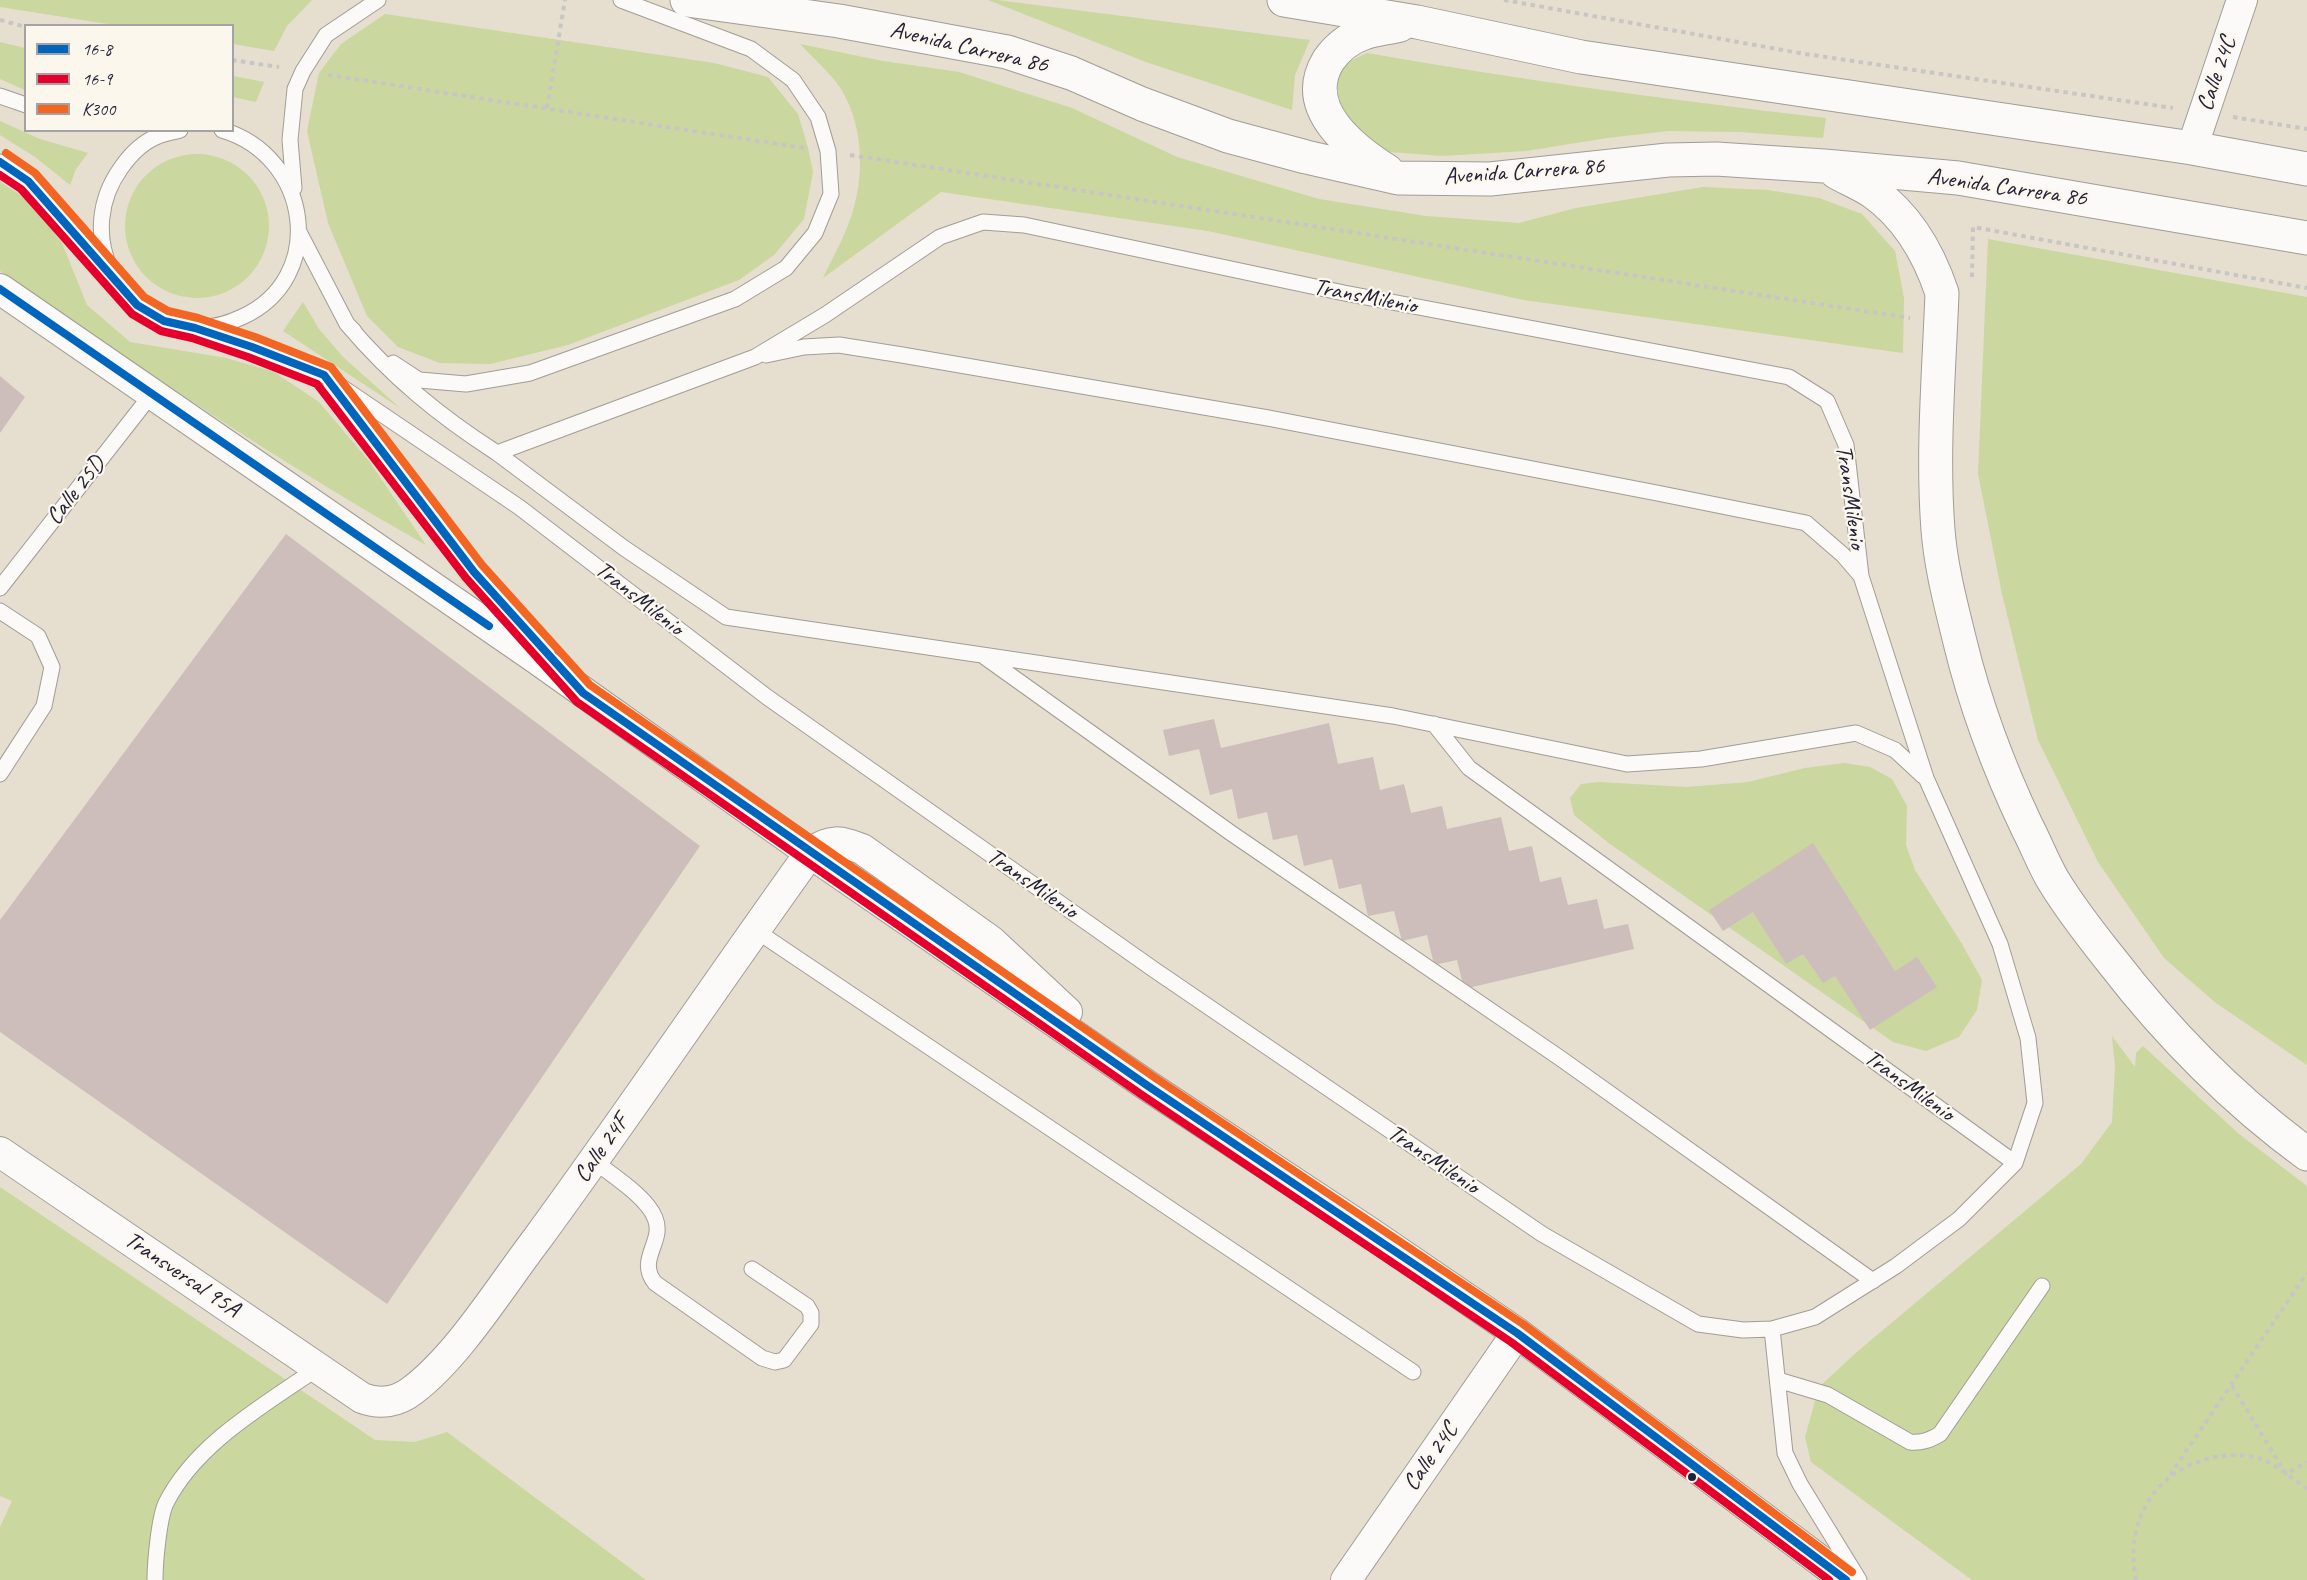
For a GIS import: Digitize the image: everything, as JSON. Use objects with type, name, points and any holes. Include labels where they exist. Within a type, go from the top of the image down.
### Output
[{"type":"main road","name":"Avenida Carrera 86","points":[[687,0],[839,21],[1007,52],[1071,73],[1143,104],[1228,136],[1398,178],[1490,179],[1615,165],[1704,159],[1824,166],[1958,178],[2307,238]]},
{"type":"main road","points":[[1284,0],[1417,22],[1581,57],[2192,148],[2307,169]]},
{"type":"main road","points":[[1398,178],[1358,150],[1337,130],[1327,117],[1320,99],[1320,79],[1336,49],[1363,33],[1417,22]]},
{"type":"main road","points":[[1824,166],[1873,192],[1894,211],[1914,233],[1936,275],[1942,293],[1936,474],[1938,532],[1946,586],[1970,685],[2000,771],[2052,879],[2128,983],[2170,1033],[2204,1068],[2274,1130],[2307,1154]]},
{"type":"street","name":"Calle 24C","points":[[2192,148],[2242,0]]},
{"type":"street","points":[[0,290],[583,693],[810,853],[830,843],[843,842],[862,849],[991,941],[1148,1086],[1517,1333],[1846,1580]]},
{"type":"street","name":"Calle 24F","points":[[362,1398],[372,1402],[391,1402],[412,1390],[453,1351],[594,1161],[810,853]]},
{"type":"street","name":"Transversal 95A","points":[[0,1152],[362,1398]]},
{"type":"street","name":"Calle 24C","points":[[1346,1580],[1517,1333]]},
{"type":"lane","points":[[0,162],[28,181],[137,305],[164,321],[195,327],[226,324],[255,311],[278,290],[293,263],[299,232],[290,140],[295,89],[303,71],[326,35],[378,0]]},
{"type":"lane","name":"TransMilenio","points":[[347,324],[384,357],[419,380],[466,384],[541,369],[735,299],[786,267],[815,232],[831,194],[828,152],[818,117],[793,80],[752,49],[621,0]]},
{"type":"lane","points":[[0,96],[24,104]]},
{"type":"lane","points":[[116,282],[103,250],[100,216],[110,183],[129,156],[157,136],[172,132]]},
{"type":"lane","points":[[227,132],[256,145],[281,169],[296,200]]},
{"type":"lane","name":"TransMilenio","points":[[195,327],[252,346],[324,375],[519,507],[786,711],[1146,965],[1542,1234],[1698,1323],[1743,1330],[1772,1329],[1815,1317],[1896,1266],[1959,1219],[2015,1163],[2035,1103],[2028,1038],[2000,944],[1926,778],[1861,576],[1846,445],[1827,401],[1789,377],[1344,293],[1024,225],[982,222],[940,237],[825,315],[755,357]]},
{"type":"lane","name":"TransMilenio","points":[[299,232],[347,324],[377,359],[444,417],[497,453],[624,548],[726,617],[1393,716],[1627,764],[1701,759],[1856,733],[1895,750],[1926,778]]},
{"type":"lane","name":"TransMilenio","points":[[497,453],[755,357],[804,347],[839,345],[1268,418],[1806,523],[1843,555],[1861,576]]},
{"type":"lane","points":[[324,375],[474,572],[583,693]]},
{"type":"lane","name":"Calle 25D","points":[[0,588],[151,394]]},
{"type":"lane","points":[[0,611],[38,636],[52,667],[44,705],[0,774]]},
{"type":"lane","name":"TransMilenio","points":[[979,653],[1231,833],[1551,1052],[1873,1281]]},
{"type":"lane","name":"TransMilenio","points":[[1434,724],[1469,768],[2015,1163]]},
{"type":"lane","points":[[755,930],[1413,1372]]},
{"type":"lane","points":[[594,1161],[648,1205],[656,1220],[655,1241],[647,1262],[648,1275],[655,1283],[762,1358],[775,1362],[784,1360],[811,1324],[811,1313],[807,1306],[752,1269]]},
{"type":"lane","points":[[1778,1380],[1828,1395],[1910,1442],[1921,1443],[1940,1434],[2042,1287]]},
{"type":"lane","points":[[1772,1329],[1785,1453],[1800,1484],[1859,1580]]},
{"type":"lane","points":[[155,1580],[155,1563],[165,1505],[189,1468],[250,1416],[319,1367]]},
{"type":"path","points":[[547,108],[565,0]]},
{"type":"path","points":[[1504,0],[1805,54],[2307,129]]},
{"type":"path","points":[[0,20],[24,26]]},
{"type":"path","points":[[234,60],[1916,319]]},
{"type":"path","points":[[1942,293],[1972,290],[1973,227],[2307,288]]},
{"type":"path","points":[[2136,1580],[2132,1560],[2135,1528],[2148,1500],[2170,1476],[2307,1273]]},
{"type":"path","points":[[2232,1386],[2286,1474]]},
{"type":"path","points":[[2170,1476],[2198,1461],[2229,1455],[2260,1459],[2307,1489]]},
{"type":"path","points":[[2286,1474],[2307,1462]]},
{"type":"green space","points":[[0,0],[312,0],[287,26],[274,51],[234,44],[234,24],[108,24],[0,7]]},
{"type":"green space","points":[[988,0],[1310,40],[1295,75],[1292,110],[1146,62]]},
{"type":"green space","points":[[385,14],[714,63],[768,77],[798,114],[808,148],[813,172],[804,219],[774,255],[739,280],[568,345],[490,364],[440,363],[398,347],[367,316],[328,223],[307,131],[319,73],[341,44]]},
{"type":"green space","points":[[0,42],[24,48],[24,90],[0,79]]},
{"type":"green space","points":[[800,44],[883,61],[959,72],[1072,108],[1177,157],[1319,199],[1426,216],[1519,223],[1576,208],[1703,187],[1768,190],[1819,198],[1862,214],[1895,251],[1904,298],[1903,353],[1524,300],[1208,231],[941,192],[823,278],[852,214],[859,183],[860,150],[854,118],[841,89]]},
{"type":"green space","points":[[1367,53],[1596,89],[1826,118],[1823,138],[1740,132],[1668,131],[1526,151],[1442,156],[1390,152],[1361,137],[1346,121],[1336,96],[1334,77],[1346,63]]},
{"type":"green space","points":[[234,76],[264,82],[256,102],[234,97]]},
{"type":"green space","points":[[0,121],[40,139],[88,153],[76,169],[70,185],[35,157],[0,135]]},
{"type":"green space","points":[[197,154],[225,159],[248,175],[264,198],[269,226],[264,254],[248,277],[225,293],[197,298],[169,293],[146,277],[130,254],[125,226],[130,198],[146,175],[169,159]]},
{"type":"green space","points":[[0,182],[28,200],[62,243],[87,305],[130,342],[226,358],[274,372],[319,402],[369,461],[426,545],[317,481],[210,413],[0,271]]},
{"type":"green space","points":[[1988,239],[2307,297],[2307,1065],[2216,1003],[2164,958],[2098,862],[2038,740],[2002,594],[1978,474]]},
{"type":"green space","points":[[303,302],[319,329],[343,357],[400,408],[283,331]]},
{"type":"green space","points":[[1844,763],[1870,767],[1892,779],[1907,806],[1906,845],[1915,870],[1982,980],[1977,1010],[1959,1037],[1926,1051],[1893,1042],[1610,844],[1574,815],[1570,798],[1581,784],[1599,782],[1687,787],[1748,782],[1805,768]]},
{"type":"green space","points":[[2112,1036],[2135,1067],[2136,1053],[2143,1046],[2239,1134],[2307,1186],[2307,1580],[1972,1580],[1811,1462],[1805,1437],[1819,1387],[1858,1351],[2081,1164],[2112,1122],[2115,1067]]},
{"type":"green space","points":[[0,1187],[375,1440],[415,1442],[447,1432],[646,1580],[0,1580],[0,1527],[12,1501],[0,1496]]},
{"type":"building","points":[[0,376],[25,397],[0,433]]},
{"type":"building","points":[[286,534],[700,846],[387,1304],[0,1032],[0,920]]},
{"type":"building","points":[[1214,719],[1221,748],[1329,723],[1338,764],[1373,757],[1380,790],[1404,784],[1411,813],[1442,806],[1447,829],[1501,817],[1509,851],[1532,846],[1540,882],[1561,877],[1568,905],[1597,899],[1604,929],[1628,924],[1634,949],[1464,989],[1457,960],[1434,965],[1427,935],[1402,941],[1394,911],[1368,916],[1361,884],[1339,889],[1332,859],[1304,866],[1297,835],[1273,840],[1267,812],[1238,819],[1232,789],[1210,795],[1199,749],[1169,756],[1163,730]]},
{"type":"building","points":[[1813,843],[1895,971],[1917,957],[1937,987],[1870,1030],[1835,976],[1823,983],[1803,954],[1786,964],[1753,912],[1723,931],[1709,910]]},
{"type":"transit line","name":"K300","points":[[6,153],[35,173],[144,297],[168,311],[198,318],[255,337],[331,367],[482,565],[590,685],[1154,1077],[1523,1324],[1852,1572]]},
{"type":"transit line","name":"16-8","points":[[0,162],[28,181],[137,305],[164,321],[195,328],[252,347],[324,375],[474,572],[583,693],[1148,1086],[1517,1333],[1846,1580]]},
{"type":"transit line","name":"16-9","points":[[0,175],[21,189],[132,314],[161,331],[192,338],[248,357],[317,384],[466,578],[577,702],[1142,1095],[1511,1342],[1829,1580]]},
{"type":"transit line","name":"16-8","points":[[0,289],[489,626]]}]
